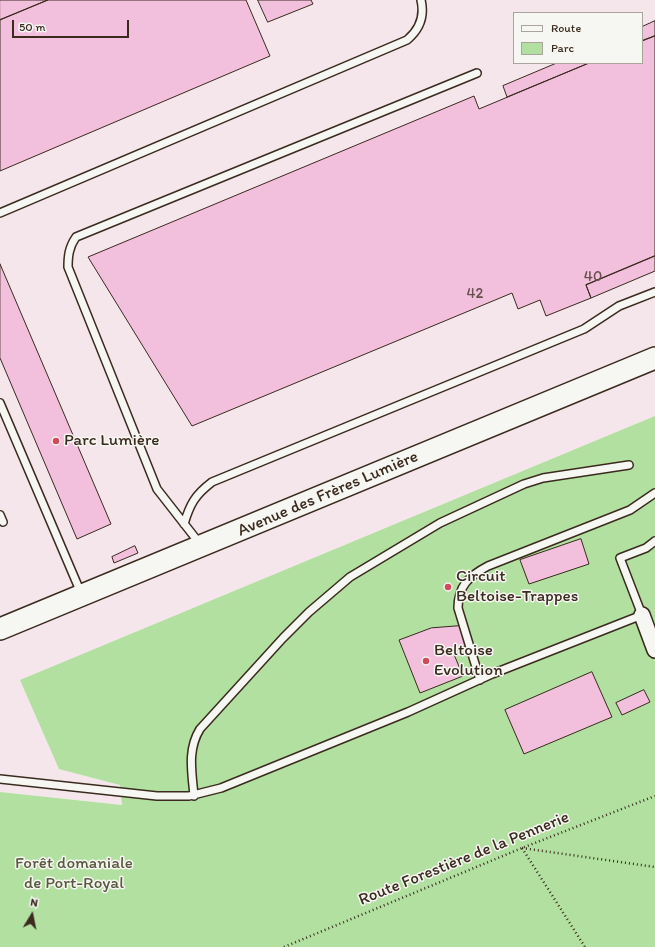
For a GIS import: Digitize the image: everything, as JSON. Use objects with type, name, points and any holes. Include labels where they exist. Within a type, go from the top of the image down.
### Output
[{"type":"street","name":"Avenue des Frères Lumière","points":[[0,629],[655,358]]},
{"type":"street","points":[[642,615],[655,650]]},
{"type":"lane","points":[[0,213],[407,40],[417,31],[422,16],[421,0]]},
{"type":"lane","points":[[202,546],[157,489],[68,267],[68,252],[72,243],[76,237],[477,73]]},
{"type":"lane","points":[[184,524],[190,505],[198,492],[212,482],[584,329],[620,306],[655,292]]},
{"type":"lane","points":[[0,403],[82,596]]},
{"type":"lane","points":[[194,796],[191,752],[194,739],[200,729],[283,638],[343,582],[440,523],[524,484],[543,478],[629,465]]},
{"type":"lane","points":[[480,680],[458,608],[458,597],[464,584],[474,574],[488,566],[630,510],[655,493]]},
{"type":"lane","points":[[0,779],[157,796],[194,796],[221,788],[408,712],[480,680],[642,615],[620,558],[646,548],[655,541]]},
{"type":"path","name":"Route Forestière de la Pennerie","points":[[284,947],[522,848],[655,796]]},
{"type":"path","points":[[522,848],[655,866]]},
{"type":"path","points":[[522,848],[585,947]]},
{"type":"shaded area","points":[[0,0],[655,0],[655,775],[122,805],[0,792]]},
{"type":"green space","name":"Circuit Beltoise-Trappes","points":[[655,416],[655,947],[0,947],[0,792],[122,805],[120,785],[59,769],[20,680]]},
{"type":"building","points":[[0,0],[48,0],[0,20]]},
{"type":"building","points":[[48,0],[246,0],[270,56],[0,171],[0,20]]},
{"type":"building","points":[[258,0],[311,0],[313,4],[268,22]]},
{"type":"building","points":[[655,21],[655,36],[643,41],[643,27]]},
{"type":"building","points":[[655,36],[655,256],[586,285],[591,298],[546,316],[540,300],[518,309],[512,293],[192,426],[88,257],[474,96],[479,109],[587,64],[643,64],[643,41]]},
{"type":"building","points":[[555,64],[587,64],[507,97],[503,86]]},
{"type":"building","points":[[655,256],[655,271],[591,298],[586,285]]},
{"type":"building","name":"Parc Lumière","points":[[0,264],[111,524],[77,539],[0,358]]},
{"type":"building","points":[[581,539],[589,564],[529,584],[520,560]]},
{"type":"building","points":[[135,546],[138,553],[114,563],[112,557]]},
{"type":"building","points":[[460,626],[468,645],[453,652],[463,676],[420,693],[399,640],[431,628]]},
{"type":"building","points":[[592,672],[612,717],[524,754],[505,710]]},
{"type":"building","points":[[644,690],[650,702],[622,715],[616,703]]},
{"type":"place","name":"Parc Lumière","points":[[56,441]]},
{"type":"place","name":"Circuit Beltoise-Trappes","points":[[448,587]]},
{"type":"place","name":"Beltoise Evolution","points":[[426,661]]},
{"type":"park label","name":"Forêt domaniale de Port-Royal","points":[[74,874]]}]
